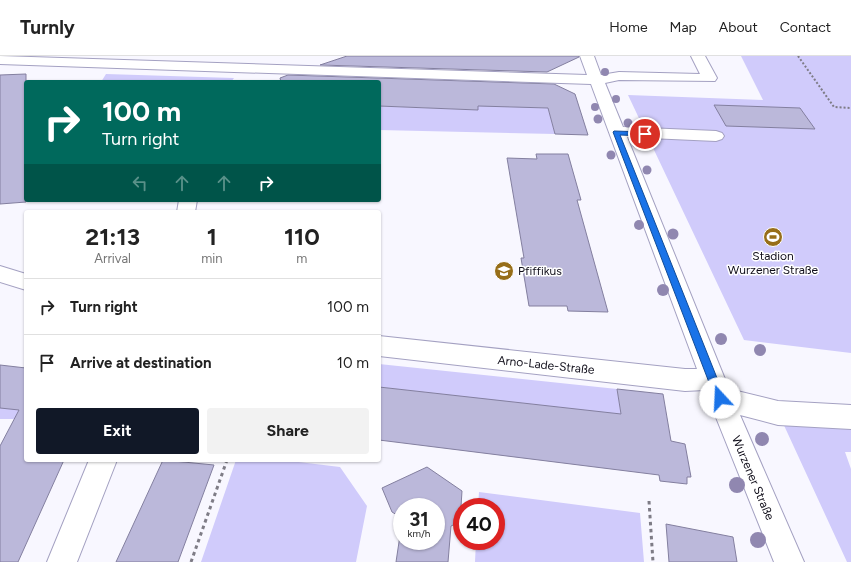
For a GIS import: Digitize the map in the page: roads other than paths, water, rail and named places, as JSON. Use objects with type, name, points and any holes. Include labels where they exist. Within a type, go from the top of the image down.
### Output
[{"type":"street","name":"Wurzener Straße","points":[[587,56],[716,389],[789,562]]},
{"type":"street","points":[[7,59],[250,62],[574,80],[596,80],[620,76],[710,78],[698,56]]},
{"type":"street","points":[[242,80],[250,62]]},
{"type":"street","points":[[616,132],[716,136]]},
{"type":"street","points":[[0,274],[24,281]]},
{"type":"street","name":"Arno-Lade-Straße","points":[[381,346],[686,380],[716,389],[778,413],[851,417]]},
{"type":"street","points":[[62,562],[102,462]]},
{"type":"place","name":"Stadion Wurzener Straße","points":[[773,237]]},
{"type":"place","name":"Pfiffikus","points":[[504,271]]}]
